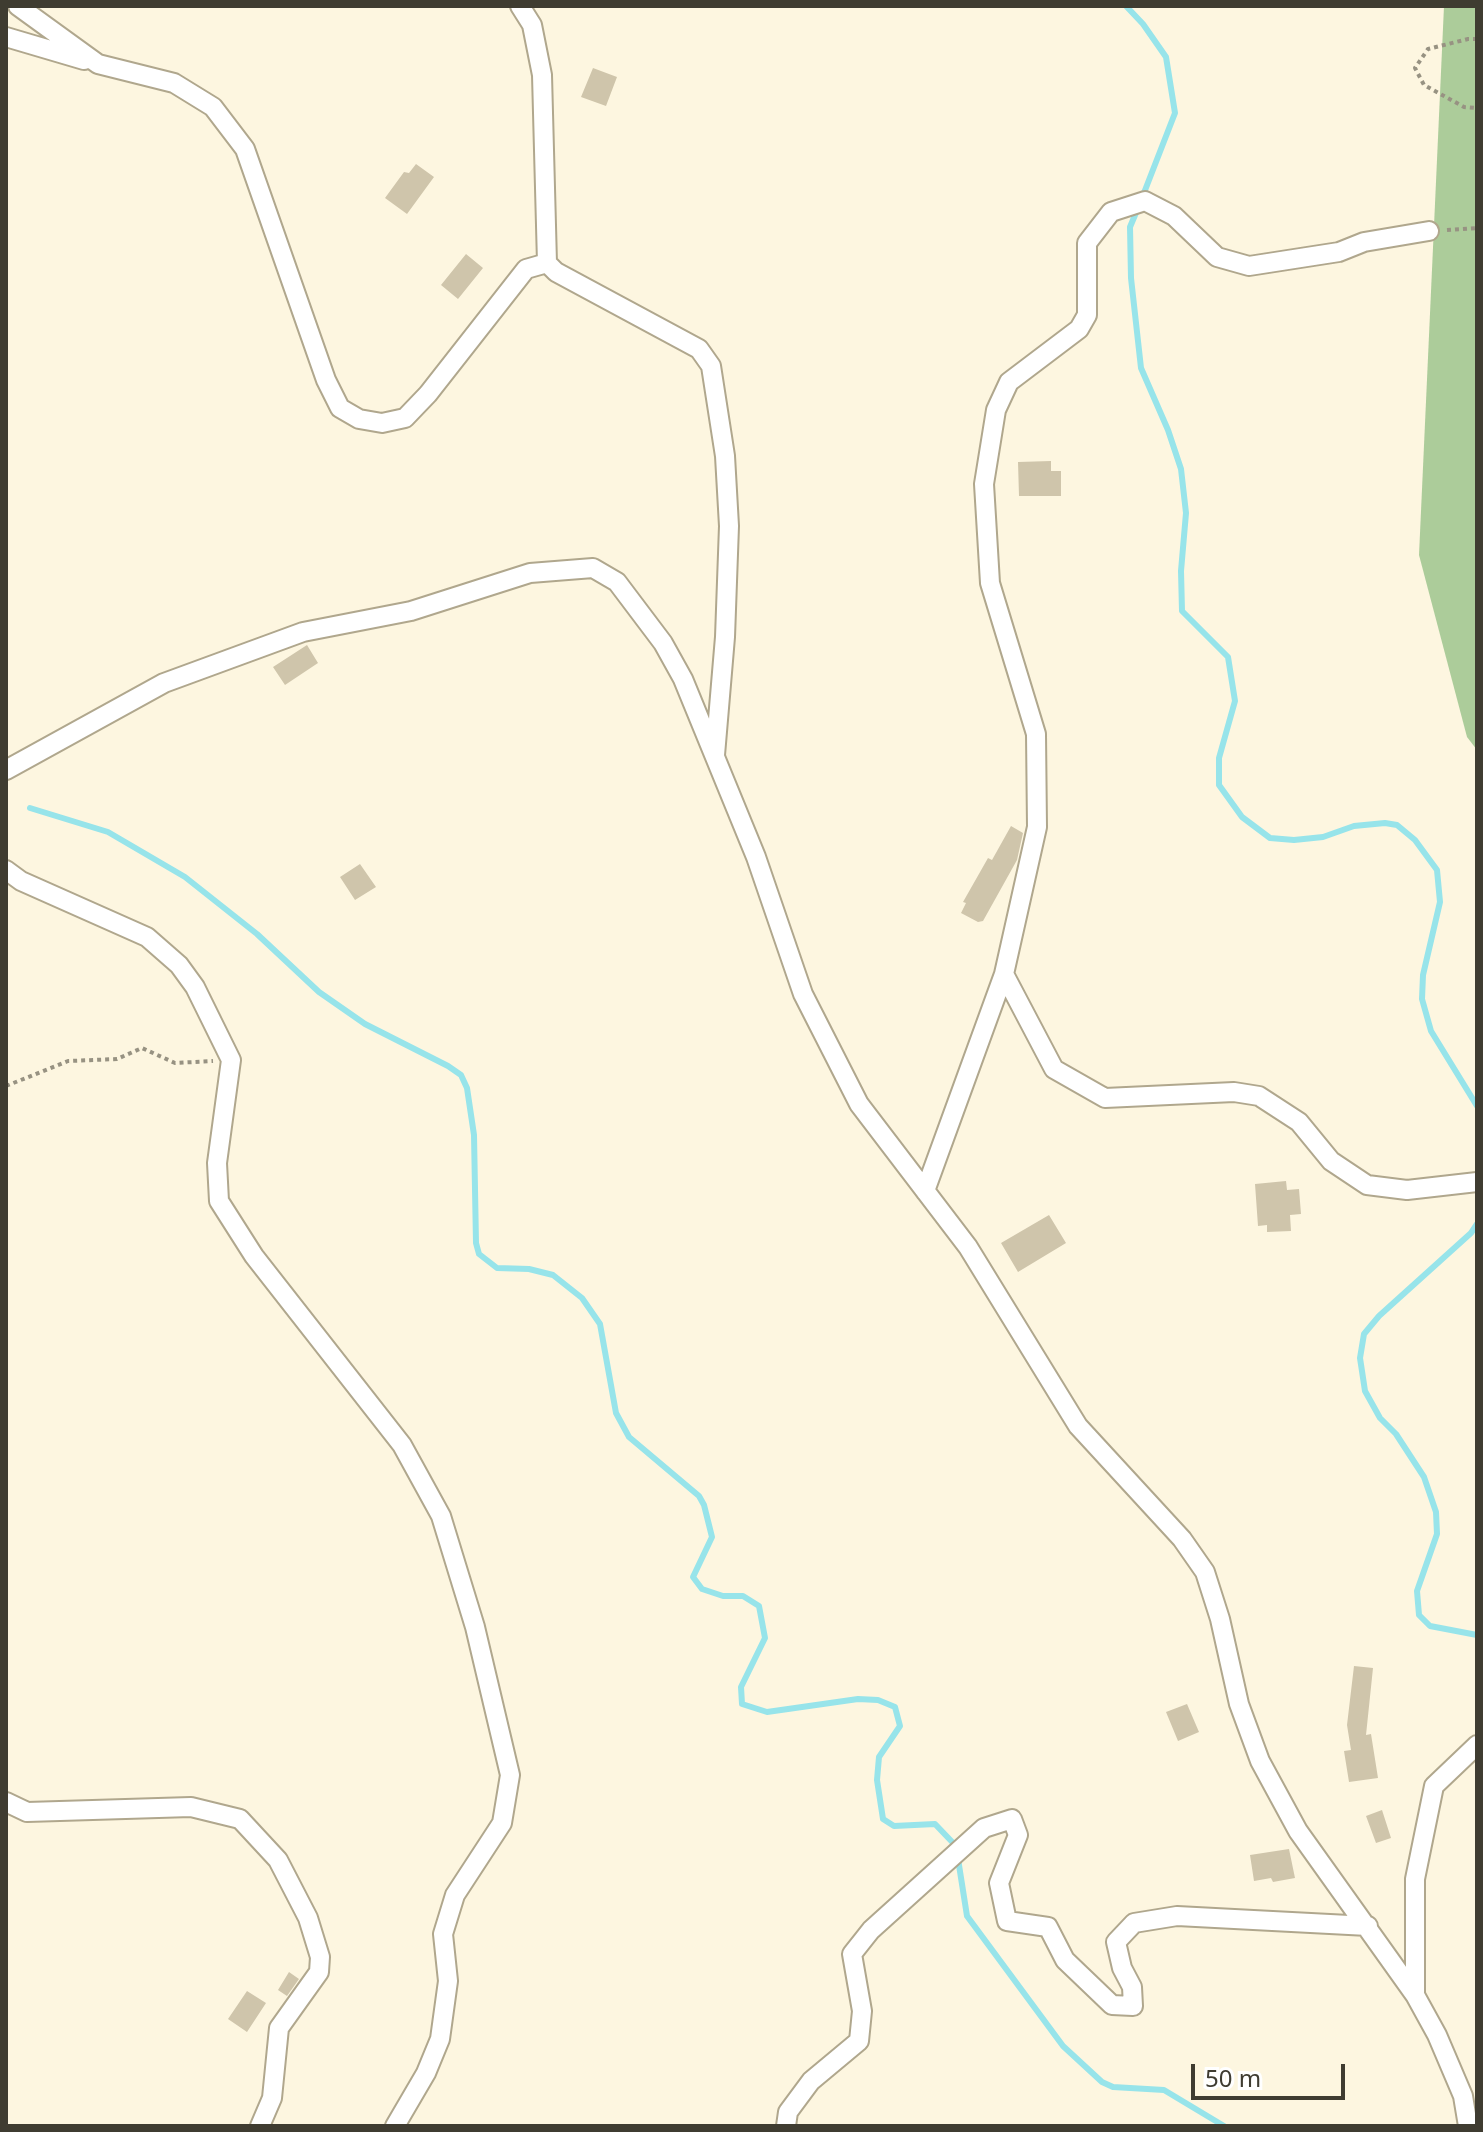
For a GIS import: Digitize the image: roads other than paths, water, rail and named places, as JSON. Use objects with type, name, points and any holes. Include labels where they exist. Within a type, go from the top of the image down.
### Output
[{"type":"street","points":[[18,6],[98,64]]},
{"type":"street","points":[[520,6],[532,25],[542,75],[547,263],[556,272],[699,349],[711,366],[725,456],[729,526],[725,637],[715,758]]},
{"type":"street","points":[[6,37],[174,83],[213,107],[245,149],[326,380],[340,408],[359,419],[382,423],[405,418],[428,394],[526,269],[547,263]]},
{"type":"street","points":[[925,1191],[1004,974],[1037,827],[1036,734],[990,583],[984,484],[996,410],[1009,382],[1079,329],[1087,315],[1087,243],[1111,212],[1145,201],[1174,216],[1217,257],[1249,266],[1339,252],[1364,242],[1429,231]]},
{"type":"street","points":[[6,770],[164,683],[303,632],[411,611],[530,573],[593,568],[617,582],[663,643],[683,679],[756,857],[803,994],[859,1104],[968,1247],[1078,1426],[1182,1539],[1205,1572],[1220,1619],[1239,1704],[1260,1761],[1298,1831],[1415,1995],[1437,2035],[1463,2096],[1468,2126]]},
{"type":"street","points":[[6,870],[21,881],[147,937],[179,965],[195,987],[231,1060],[217,1163],[219,1201],[254,1256],[402,1445],[441,1516],[475,1627],[510,1775],[502,1823],[455,1895],[443,1934],[448,1981],[440,2039],[426,2073],[395,2126]]},
{"type":"street","points":[[1004,974],[1054,1069],[1105,1098],[1234,1092],[1259,1096],[1299,1122],[1331,1161],[1367,1185],[1407,1190],[1477,1182]]},
{"type":"street","points":[[1415,1995],[1415,1879],[1434,1786],[1477,1745]]},
{"type":"street","points":[[6,1802],[27,1812],[191,1807],[240,1819],[278,1860],[308,1918],[320,1957],[319,1972],[279,2028],[272,2098],[260,2126]]},
{"type":"street","points":[[786,2126],[788,2112],[811,2081],[859,2041],[862,2011],[852,1954],[871,1930],[984,1828],[1012,1819],[1018,1835],[999,1883],[1007,1921],[1048,1927],[1065,1960],[1112,2005],[1133,2006],[1132,1987],[1122,1968],[1116,1942],[1134,1923],[1177,1916],[1368,1926]]},
{"type":"waterway","points":[[1126,6],[1166,57],[1175,113],[1142,198]]},
{"type":"waterway","points":[[1138,208],[1130,227],[1131,278],[1141,368],[1181,469],[1186,513],[1181,571],[1182,611],[1228,657],[1235,701],[1219,758],[1219,785],[1242,817],[1270,838],[1294,840],[1323,837],[1354,826],[1385,823],[1397,825],[1415,840],[1437,870],[1440,902],[1423,975],[1422,999],[1431,1031],[1477,1106]]},
{"type":"waterway","points":[[30,808],[108,832],[185,877],[257,934],[319,992],[365,1024],[461,1075],[467,1088],[474,1135],[476,1243],[479,1254],[497,1268],[529,1269],[553,1275],[582,1298],[600,1324],[616,1413],[629,1437],[699,1496],[704,1505],[712,1537],[693,1577],[702,1589],[723,1596],[743,1596],[759,1606],[765,1638],[741,1687],[742,1704],[767,1712],[858,1699],[878,1700],[895,1707],[900,1726],[879,1757],[877,1780],[883,1819],[894,1826],[935,1824],[956,1846],[967,1916],[1063,2046],[1102,2082],[1113,2087],[1164,2090],[1224,2126]]},
{"type":"waterway","points":[[1477,1224],[1471,1233],[1379,1316],[1364,1334],[1360,1358],[1365,1391],[1380,1418],[1396,1434],[1424,1477],[1436,1512],[1437,1534],[1417,1591],[1419,1615],[1430,1626],[1477,1635]]}]
